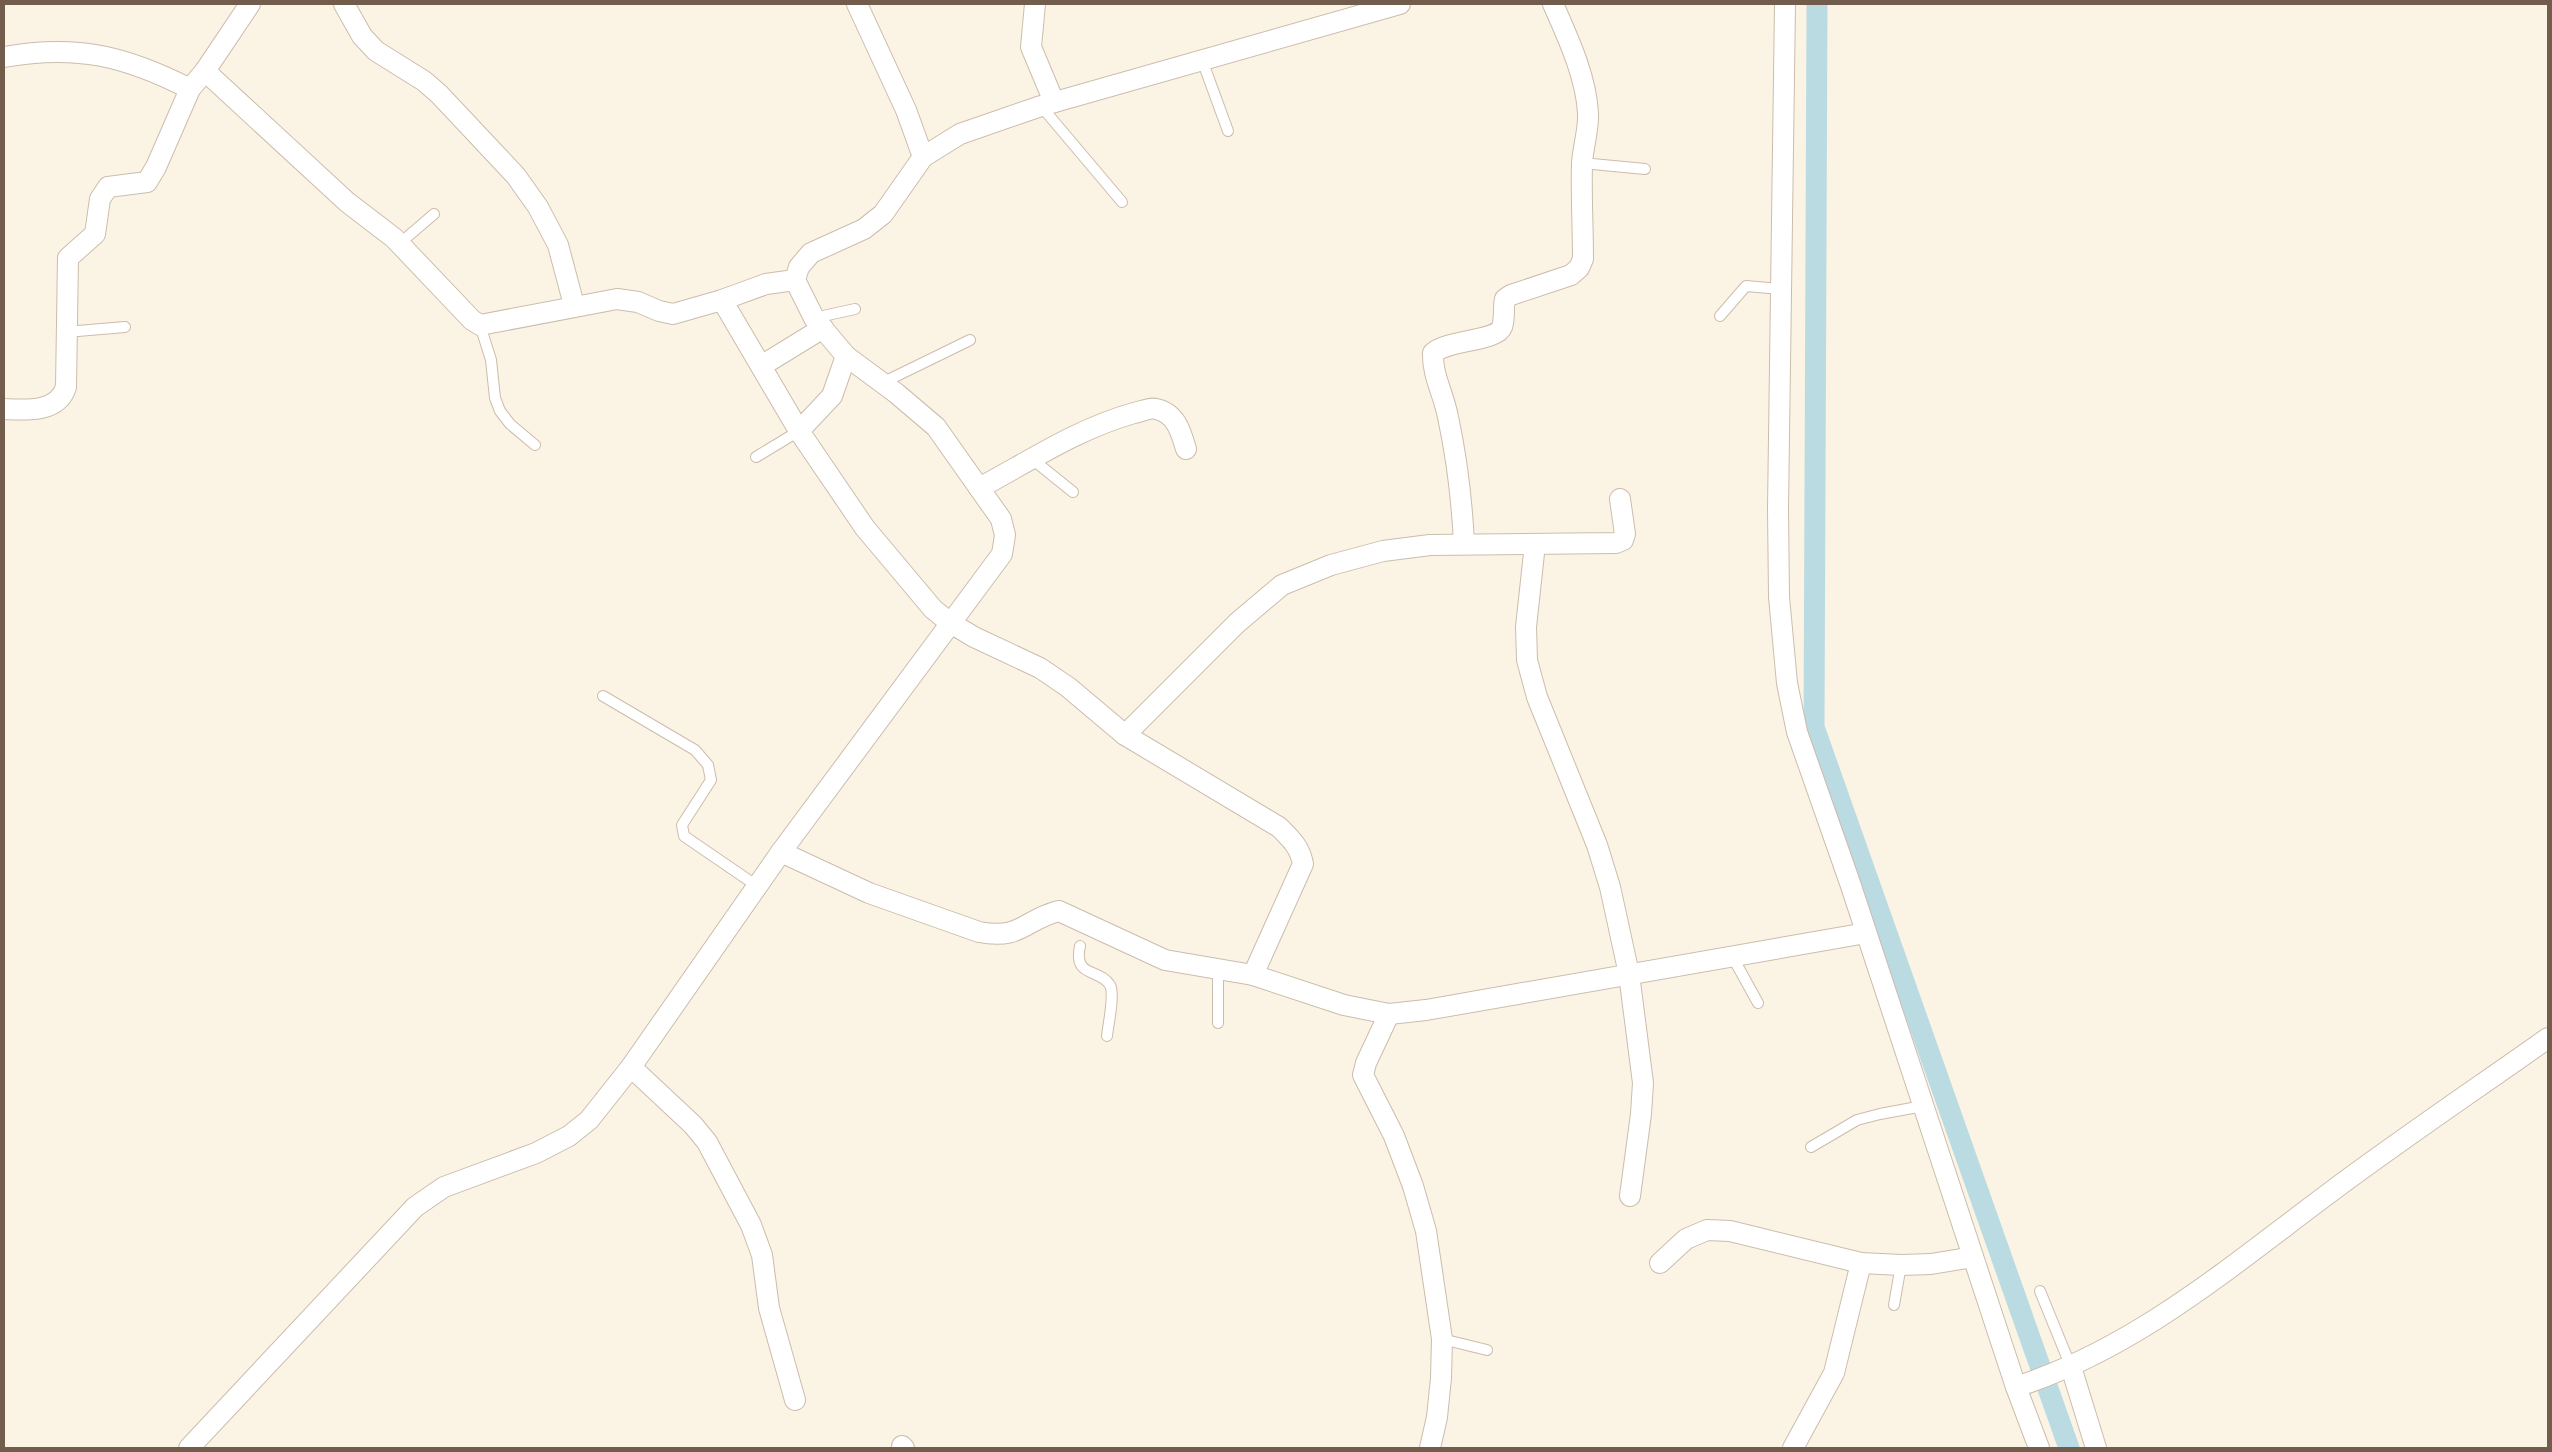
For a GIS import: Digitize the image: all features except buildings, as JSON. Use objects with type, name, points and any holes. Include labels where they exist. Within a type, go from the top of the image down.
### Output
[{"type":"street","points":[[4,409],[28,411],[53,404],[63,397],[66,387],[68,258],[95,234],[100,199],[108,187],[147,182],[156,167],[190,89],[205,71],[250,4]]},
{"type":"street","points":[[344,4],[362,36],[376,51],[424,81],[439,94],[516,176],[538,206],[558,245],[574,305]]},
{"type":"street","points":[[857,4],[906,110],[923,157]]},
{"type":"street","points":[[1035,4],[1031,47],[1048,104]]},
{"type":"street","points":[[189,1448],[415,1207],[444,1187],[536,1153],[569,1136],[589,1120],[631,1067],[781,852],[949,622],[1002,554],[1005,535],[1001,519],[936,427],[846,356],[818,323],[795,280],[799,267],[811,253],[864,228],[883,214],[923,157],[935,147],[960,134],[1048,104],[1400,4]]},
{"type":"street","points":[[1464,544],[1456,454],[1447,411],[1432,364],[1433,353],[1441,346],[1495,334],[1503,326],[1505,299],[1511,295],[1571,275],[1579,268],[1583,259],[1582,163],[1588,115],[1583,83],[1565,31],[1553,4]]},
{"type":"street","points":[[1785,4],[1780,289],[1779,597],[1787,683],[1797,732],[1866,933],[1973,1257],[2022,1385],[2039,1448]]},
{"type":"street","points":[[4,57],[23,54],[74,52],[112,57],[165,76],[190,89]]},
{"type":"street","points":[[205,71],[348,202],[399,244],[472,320],[480,325],[574,305],[617,299],[638,302],[659,311],[673,314],[722,300],[766,284],[795,280]]},
{"type":"street","points":[[722,300],[799,431],[865,528],[932,609],[974,637],[1040,668],[1068,687],[1125,736],[1279,827],[1301,851],[1303,864],[1253,975]]},
{"type":"street","points":[[761,366],[818,323]]},
{"type":"street","points":[[799,431],[832,396],[846,356]]},
{"type":"street","points":[[979,488],[1032,459],[1060,441],[1092,427],[1154,408],[1165,412],[1178,423],[1186,449]]},
{"type":"street","points":[[1125,736],[1237,622],[1282,585],[1331,565],[1382,551],[1464,544],[1616,543],[1623,540],[1625,534],[1620,499]]},
{"type":"street","points":[[1534,544],[1526,627],[1527,660],[1537,697],[1597,845],[1610,887],[1629,974],[1643,1083],[1641,1114],[1630,1196]]},
{"type":"street","points":[[781,852],[869,893],[979,932],[998,935],[1013,933],[1045,915],[1059,911],[1085,929],[1165,960],[1253,975],[1344,1005],[1389,1014],[1426,1010],[1866,933]]},
{"type":"street","points":[[1389,1014],[1366,1063],[1363,1075],[1394,1136],[1413,1186],[1426,1231],[1442,1339],[1440,1388],[1430,1448]]},
{"type":"street","points":[[2022,1385],[2064,1370],[2156,1321],[2345,1181],[2548,1038]]},
{"type":"street","points":[[631,1067],[694,1125],[707,1142],[751,1225],[762,1255],[769,1308],[795,1400]]},
{"type":"street","points":[[1660,1263],[1686,1240],[1707,1230],[1730,1231],[1861,1263],[1931,1264],[1973,1257]]},
{"type":"street","points":[[1793,1448],[1834,1372],[1861,1263]]},
{"type":"street","points":[[2064,1370],[2096,1448]]},
{"type":"lane","points":[[1202,60],[1228,131]]},
{"type":"lane","points":[[1048,104],[1122,202]]},
{"type":"lane","points":[[1582,163],[1645,169]]},
{"type":"lane","points":[[399,244],[434,214]]},
{"type":"lane","points":[[1720,316],[1746,286],[1780,289]]},
{"type":"lane","points":[[818,323],[856,309]]},
{"type":"lane","points":[[480,325],[491,360],[495,398],[500,411],[510,424],[535,445]]},
{"type":"lane","points":[[66,332],[125,327]]},
{"type":"lane","points":[[882,383],[970,340]]},
{"type":"lane","points":[[756,457],[799,431]]},
{"type":"lane","points":[[1032,459],[1073,492]]},
{"type":"lane","points":[[603,696],[695,750],[708,765],[711,780],[682,825],[684,836],[757,886]]},
{"type":"lane","points":[[1080,946],[1077,956],[1080,964],[1086,971],[1104,979],[1110,986],[1112,994],[1107,1036]]},
{"type":"lane","points":[[1732,956],[1758,1003]]},
{"type":"lane","points":[[1218,968],[1218,1023]]},
{"type":"lane","points":[[1811,1147],[1857,1120],[1923,1106]]},
{"type":"lane","points":[[1894,1305],[1901,1265]]},
{"type":"lane","points":[[2040,1291],[2064,1370]]},
{"type":"lane","points":[[1442,1339],[1487,1350]]},
{"type":"waterway","points":[[1817,4],[1814,727],[2069,1448]]}]
